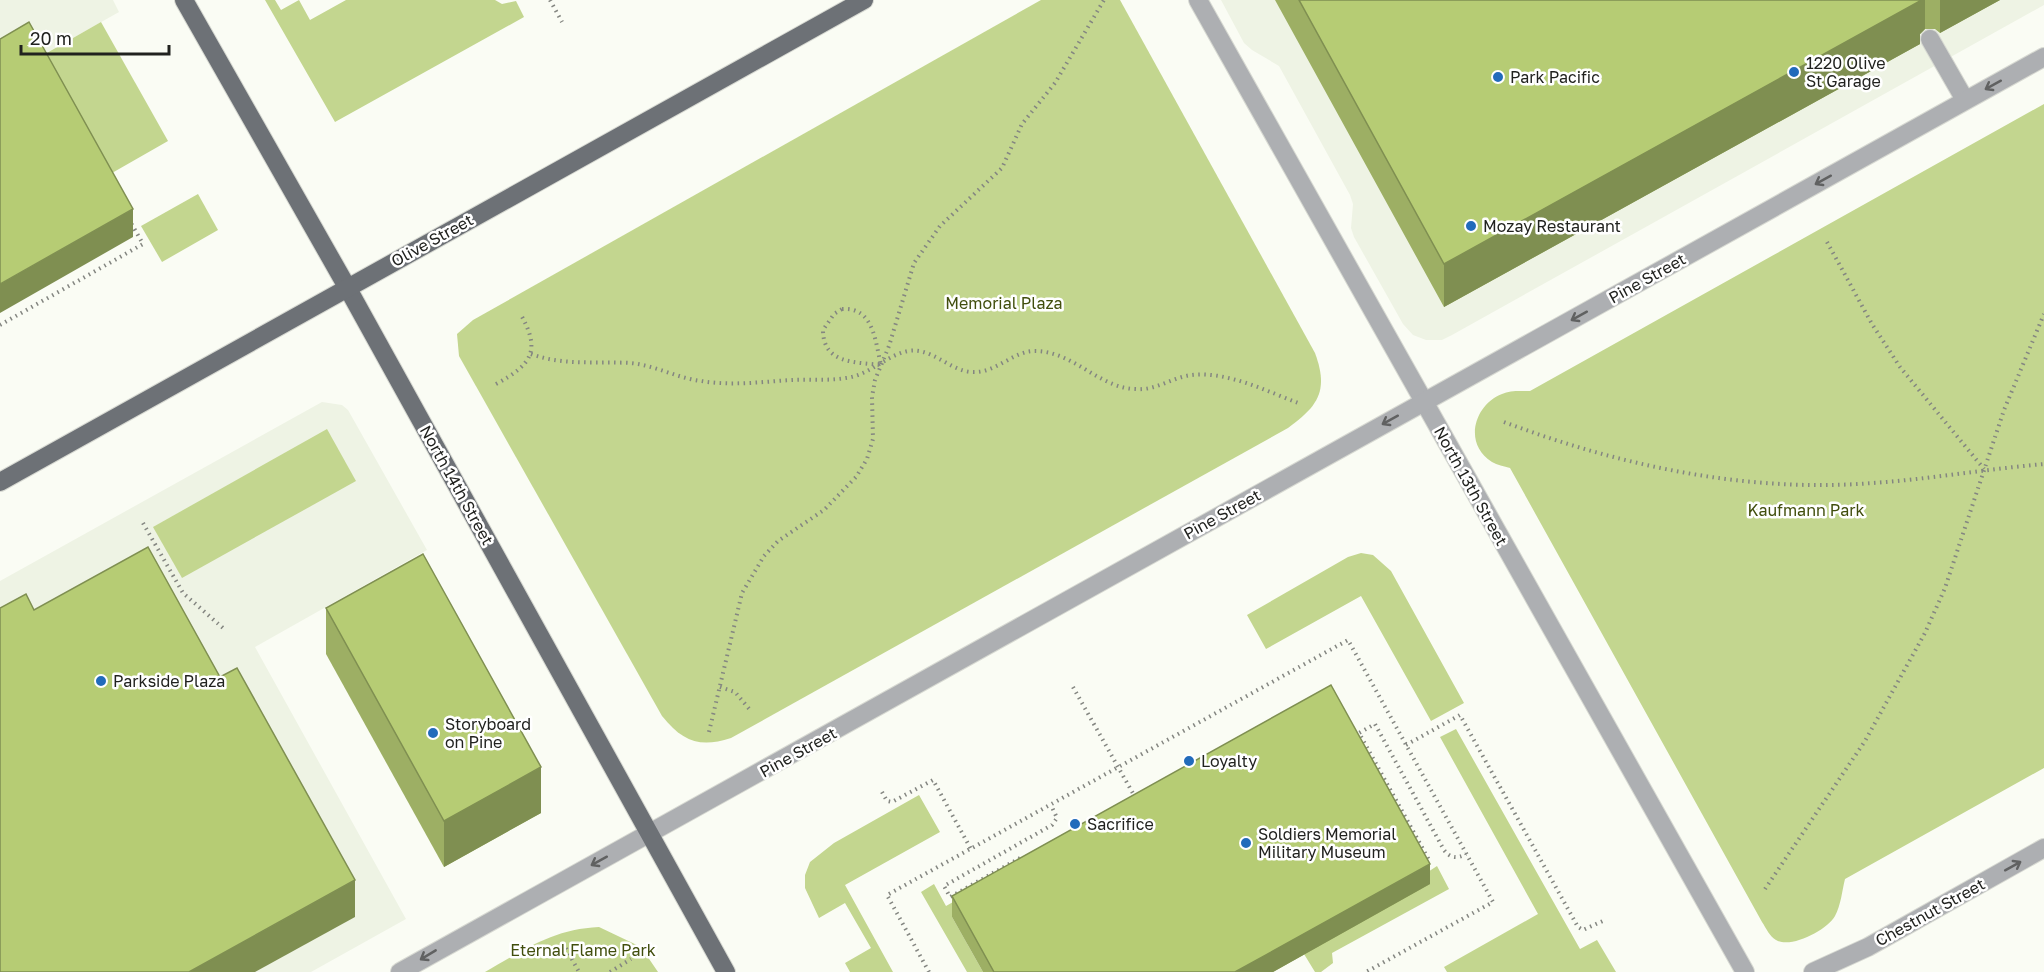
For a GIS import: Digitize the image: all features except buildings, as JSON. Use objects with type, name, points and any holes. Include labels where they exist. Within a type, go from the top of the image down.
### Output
[{"type":"main road","name":"North 14th Street","points":[[184,0],[347,287],[726,972]]},
{"type":"main road","name":"Olive Street","points":[[0,482],[864,0]]},
{"type":"street","name":"North 13th Street","points":[[1198,0],[1745,972]]},
{"type":"street","points":[[1930,39],[1965,100]]},
{"type":"street","name":"Pine Street","points":[[400,972],[2044,57]]},
{"type":"street","name":"Chestnut Street","points":[[1813,972],[1868,947],[2044,848]]},
{"type":"path","points":[[550,0],[562,22]]},
{"type":"path","points":[[709,732],[742,593],[752,574],[777,541],[840,496],[867,459],[874,423],[872,397],[914,263],[940,226],[1002,168],[1022,124],[1055,83],[1104,0]]},
{"type":"path","points":[[0,325],[143,244],[126,214]]},
{"type":"path","points":[[1827,242],[1872,324],[1900,366],[1984,470]]},
{"type":"path","points":[[842,309],[852,309],[867,318],[872,325],[881,365],[846,361],[831,355],[823,340],[823,330],[834,314],[842,309]]},
{"type":"path","points":[[496,384],[520,369],[531,354],[531,335],[519,313]]},
{"type":"path","points":[[1765,889],[1865,741],[1925,633],[1945,588],[2004,410],[2044,314]]},
{"type":"path","points":[[531,354],[570,363],[633,363],[675,376],[723,384],[846,378],[866,374],[909,351],[923,352],[970,372],[984,372],[1031,351],[1048,351],[1115,384],[1135,390],[1154,388],[1189,375],[1204,374],[1301,404]]},
{"type":"path","points":[[1504,422],[1557,442],[1604,456],[1764,484],[1871,483],[2044,464]]},
{"type":"path","points":[[143,523],[183,593],[223,628]]},
{"type":"path","points":[[929,972],[887,895],[1348,640],[1493,902],[1366,972]]},
{"type":"path","points":[[720,687],[735,692],[751,711]]},
{"type":"path","points":[[1073,687],[1137,803]]},
{"type":"path","points":[[1406,746],[1460,715],[1578,927],[1583,930],[1589,929],[1605,920]]},
{"type":"path","points":[[1419,866],[1429,860],[1359,733],[1375,724],[1444,850],[1449,856],[1455,858],[1466,854]]},
{"type":"path","points":[[882,792],[887,801],[892,802],[933,780],[970,849]]},
{"type":"path","points":[[1028,854],[950,897],[944,885],[1052,825],[1057,818],[1050,805]]},
{"type":"path","points":[[562,943],[579,972]]},
{"type":"path","points":[[610,972],[631,959]]},
{"type":"shaded area","points":[[0,0],[113,0],[119,12],[0,79]]},
{"type":"shaded area","points":[[1221,0],[2044,0],[2044,5],[1452,335],[1442,340],[1426,340],[1413,335],[1403,324],[1354,237],[1351,228],[1353,204],[1350,195],[1279,66],[1244,43]]},
{"type":"shaded area","points":[[322,402],[342,405],[348,410],[427,550],[255,647],[406,919],[311,972],[0,972],[0,581]]},
{"type":"green space","points":[[265,0],[275,0],[281,10],[299,0],[310,20],[346,0],[495,0],[502,4],[516,1],[524,17],[335,122]]},
{"type":"green space","name":"Memorial Plaza","points":[[1041,0],[1120,0],[1315,353],[1321,378],[1318,397],[1307,412],[1288,428],[731,738],[701,742],[685,737],[662,716],[459,356],[457,334],[473,320]]},
{"type":"green space","points":[[101,22],[168,141],[112,173],[45,54]]},
{"type":"green space","name":"Kaufmann Park","points":[[2044,104],[2044,768],[1845,879],[1839,907],[1835,916],[1825,927],[1799,940],[1783,942],[1776,940],[1762,922],[1510,468],[1492,462],[1477,445],[1476,425],[1479,416],[1492,399],[1508,392],[1530,391]]},
{"type":"green space","points":[[198,194],[218,230],[162,262],[141,226]]},
{"type":"green space","points":[[327,429],[356,481],[182,578],[153,527]]},
{"type":"green space","points":[[1361,553],[1373,555],[1391,571],[1464,703],[1431,721],[1361,596],[1266,649],[1247,615],[1348,557]]},
{"type":"green space","points":[[1456,729],[1580,949],[1597,940],[1616,972],[1447,972],[1444,967],[1538,914],[1440,737]]},
{"type":"green space","points":[[919,795],[940,832],[845,885],[893,972],[850,972],[845,963],[871,948],[845,903],[819,918],[805,888],[805,875],[810,862],[834,843]]},
{"type":"green space","points":[[1044,851],[952,917],[983,972],[967,972],[921,892],[934,884],[946,906]]},
{"type":"green space","points":[[1437,866],[1449,889],[1332,953],[1333,963],[1321,972],[1315,972],[1304,954]]},
{"type":"green space","name":"Eternal Flame Park","points":[[599,927],[641,947],[658,972],[485,972],[553,936]]},
{"type":"place","name":"1220 Olive St Garage","points":[[1794,72]]},
{"type":"place","name":"Park Pacific","points":[[1498,77]]},
{"type":"place","name":"Mozay Restaurant","points":[[1471,226]]},
{"type":"place","name":"Parkside Plaza","points":[[101,681]]},
{"type":"place","name":"Storyboard on Pine","points":[[433,733]]},
{"type":"place","name":"Loyalty","points":[[1189,761]]},
{"type":"place","name":"Sacrifice","points":[[1075,824]]},
{"type":"place","name":"Soldiers Memorial Military Museum","points":[[1246,843]]}]
